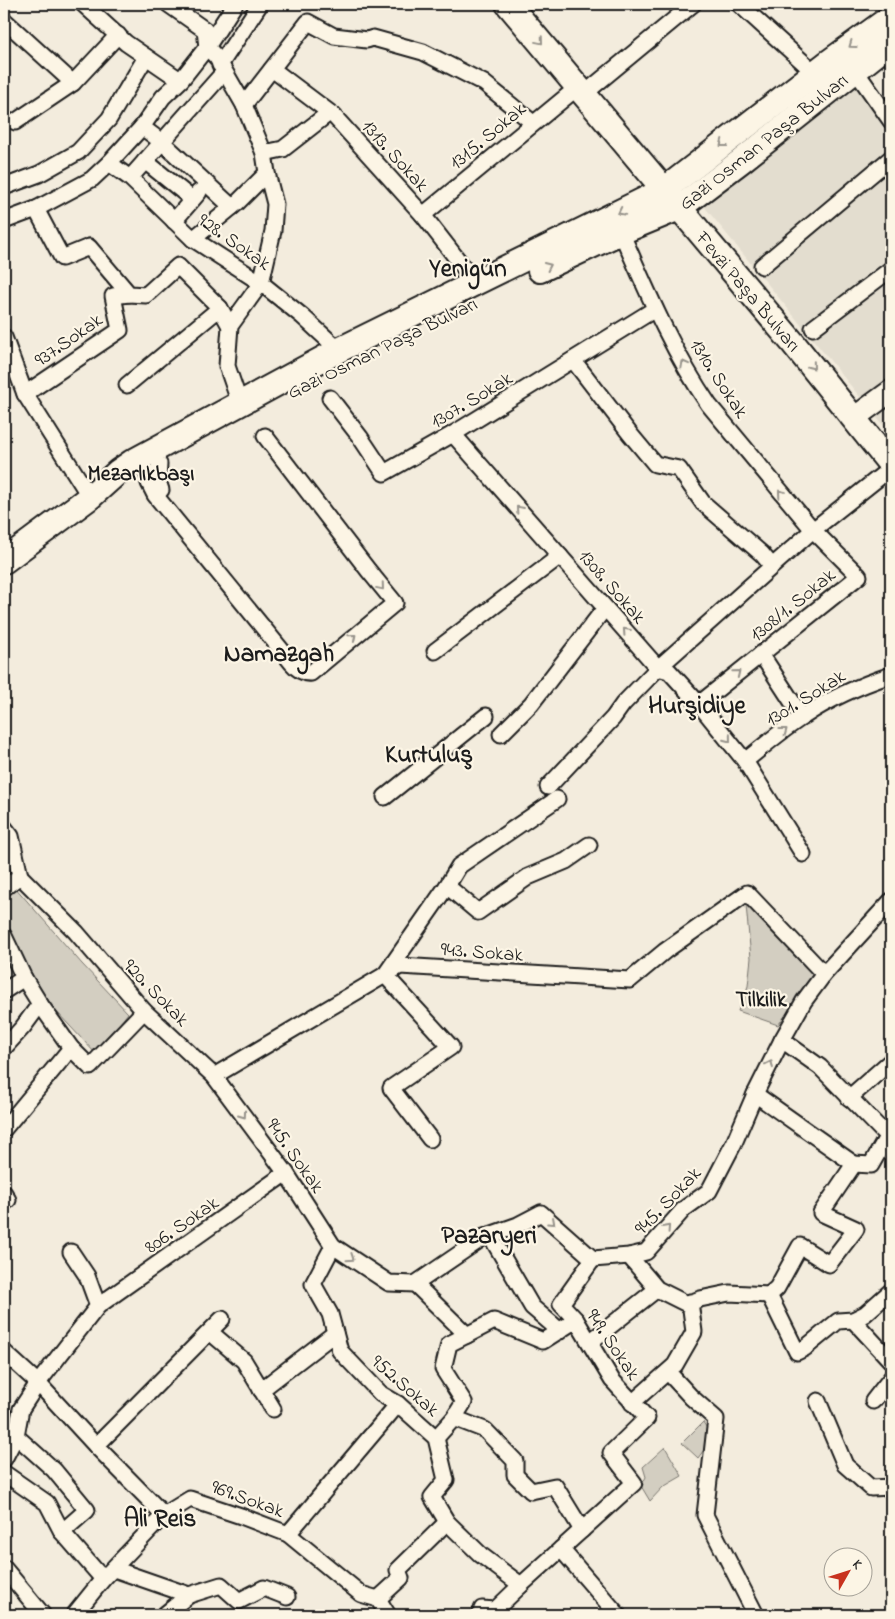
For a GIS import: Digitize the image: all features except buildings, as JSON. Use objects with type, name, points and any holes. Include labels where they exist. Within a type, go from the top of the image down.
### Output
[{"type":"main road","name":"Fevzi Paşa Bulvarı","points":[[508,4],[854,418],[891,466]]},
{"type":"main road","name":"Gazi Osman Paşa Bulvarı","points":[[143,469],[240,404],[339,350],[664,190],[815,73],[891,17]]},
{"type":"main road","name":"Gazi Osman Paşa Bulvarı","points":[[143,469],[240,417],[351,362],[376,347],[621,232],[679,208],[891,42]]},
{"type":"main road","points":[[4,561],[90,497],[143,469]]},
{"type":"street","points":[[83,4],[146,57],[180,80]]},
{"type":"street","points":[[4,221],[36,209],[92,178],[109,163],[142,127],[163,97],[207,48],[235,4]]},
{"type":"street","points":[[130,178],[222,68],[260,4]]},
{"type":"street","name":"1315. Sokak","points":[[423,215],[533,123],[581,90],[693,4]]},
{"type":"street","points":[[739,4],[815,73]]},
{"type":"street","points":[[174,5],[205,30],[207,48],[217,58],[244,105],[264,153],[275,204],[273,231],[261,282],[230,326],[227,366],[240,404]]},
{"type":"street","points":[[244,105],[308,22],[334,36],[367,40],[373,38],[423,52],[484,83],[533,123]]},
{"type":"street","points":[[5,23],[73,83]]},
{"type":"street","points":[[14,122],[73,83],[118,35]]},
{"type":"street","points":[[4,187],[39,174],[78,152],[109,119],[146,57]]},
{"type":"street","name":"1313. Sokak","points":[[272,70],[330,113],[423,215],[475,282]]},
{"type":"street","points":[[855,70],[891,121]]},
{"type":"street","points":[[264,153],[283,149],[330,113]]},
{"type":"street","points":[[142,127],[162,142],[232,207]]},
{"type":"street","points":[[762,266],[891,158]]},
{"type":"street","points":[[145,161],[192,199]]},
{"type":"street","name":"928. Sokak","points":[[109,163],[130,178],[193,239],[261,282],[339,350]]},
{"type":"street","points":[[193,239],[232,207],[267,173]]},
{"type":"street","points":[[174,221],[206,183]]},
{"type":"street","points":[[36,209],[62,258],[89,247],[130,294],[146,295],[178,266],[220,308],[230,326]]},
{"type":"street","name":"1310. Sokak","points":[[621,232],[655,309],[694,383],[709,405],[813,530]]},
{"type":"street","points":[[814,328],[891,269]]},
{"type":"street","name":"937.Sokak","points":[[25,394],[120,330],[113,296],[130,294]]},
{"type":"street","points":[[127,385],[220,308]]},
{"type":"street","name":"1307. Sokak","points":[[330,398],[384,472],[453,434],[655,309]]},
{"type":"street","points":[[4,337],[25,394],[90,497]]},
{"type":"street","points":[[573,360],[655,464],[679,469],[703,503],[762,554],[772,566]]},
{"type":"street","points":[[854,418],[891,391]]},
{"type":"street","name":"1308. Sokak","points":[[453,434],[658,668],[669,671],[699,704],[745,761],[803,854]]},
{"type":"street","points":[[143,469],[155,495],[277,646],[299,670],[306,674],[311,673],[394,603],[265,436]]},
{"type":"street","points":[[430,1139],[391,1088],[451,1047],[385,974],[459,866],[552,793],[623,704],[658,668],[813,530],[891,466]]},
{"type":"street","points":[[143,469],[158,481],[162,490],[277,634],[277,646]]},
{"type":"street","name":"1308/1. Sokak","points":[[699,704],[859,576],[813,530]]},
{"type":"street","points":[[435,651],[560,556]]},
{"type":"street","points":[[501,734],[531,704],[605,608]]},
{"type":"street","points":[[761,654],[802,717]]},
{"type":"street","name":"1301. Sokak","points":[[745,761],[802,717],[857,687],[891,675]]},
{"type":"street","points":[[385,797],[486,716]]},
{"type":"street","points":[[4,827],[11,836],[20,876]]},
{"type":"street","points":[[447,886],[478,912],[528,877],[566,861],[589,844]]},
{"type":"street","points":[[4,869],[20,876]]},
{"type":"street","points":[[4,888],[20,876]]},
{"type":"street","name":"920. Sokak","points":[[20,876],[76,932],[144,1011],[214,1076]]},
{"type":"street","name":"943. Sokak","points":[[214,1076],[400,966],[630,980],[665,951],[747,893],[824,974]]},
{"type":"street","name":"945. Sokak","points":[[593,1259],[629,1256],[646,1252],[684,1208],[709,1191],[734,1143],[755,1094],[782,1040],[804,1001],[824,974],[891,901]]},
{"type":"street","points":[[4,936],[24,978],[40,1004],[71,1048],[90,1067],[144,1011]]},
{"type":"street","points":[[4,991],[24,978]]},
{"type":"street","points":[[4,1048],[40,1004]]},
{"type":"street","points":[[755,1094],[854,1164],[871,1165],[889,1138],[820,1067],[782,1040]]},
{"type":"street","points":[[4,1129],[71,1048]]},
{"type":"street","points":[[849,1098],[891,1061]]},
{"type":"street","name":"945. Sokak","points":[[214,1076],[286,1173],[333,1246],[389,1284],[415,1284]]},
{"type":"street","points":[[629,1256],[657,1289],[686,1304],[729,1293],[769,1295],[777,1288],[800,1246],[829,1264],[856,1229],[821,1213],[854,1164]]},
{"type":"street","name":"806. Sokak","points":[[4,1459],[16,1436],[21,1409],[38,1383],[98,1306],[286,1173]]},
{"type":"street","points":[[467,1335],[415,1284],[484,1237],[518,1225],[542,1213],[593,1259]]},
{"type":"street","points":[[490,1235],[532,1307],[560,1331]]},
{"type":"street","name":"952.Sokak","points":[[333,1246],[313,1284],[330,1314],[340,1351],[381,1394],[398,1404],[436,1438],[446,1480],[432,1497],[447,1522],[481,1555],[521,1584]]},
{"type":"street","points":[[71,1252],[87,1276],[98,1306]]},
{"type":"street","name":"949. Sokak","points":[[480,1615],[482,1609],[496,1610],[521,1584],[634,1483],[611,1453],[647,1418],[612,1380],[576,1320],[561,1304],[593,1259]]},
{"type":"street","points":[[590,1342],[657,1289]]},
{"type":"street","points":[[769,1295],[797,1352],[805,1348],[838,1321],[853,1320],[865,1314],[891,1291]]},
{"type":"street","points":[[632,1403],[675,1365],[694,1332],[690,1302]]},
{"type":"street","points":[[96,1446],[222,1319]]},
{"type":"street","points":[[436,1438],[454,1418],[464,1402],[443,1369],[449,1344],[494,1321],[543,1341],[576,1320]]},
{"type":"street","points":[[853,1320],[891,1361]]},
{"type":"street","points":[[210,1332],[244,1361],[273,1409]]},
{"type":"street","points":[[261,1390],[335,1333]]},
{"type":"street","points":[[4,1352],[38,1383],[96,1446],[164,1515]]},
{"type":"street","points":[[668,1372],[691,1397],[716,1419],[704,1515],[756,1615]]},
{"type":"street","points":[[873,1401],[891,1378]]},
{"type":"street","points":[[818,1401],[845,1465],[871,1488],[891,1487]]},
{"type":"street","name":"969.Sokak","points":[[74,1615],[108,1574],[164,1515],[190,1499],[288,1534],[398,1404]]},
{"type":"street","points":[[454,1418],[485,1430],[516,1461],[515,1475],[531,1492],[555,1486],[582,1530]]},
{"type":"street","points":[[16,1436],[54,1470],[87,1510],[62,1532]]},
{"type":"street","points":[[4,1472],[47,1503],[62,1532],[108,1574],[189,1595]]},
{"type":"street","points":[[378,1599],[401,1578],[398,1570],[447,1522]]},
{"type":"street","points":[[288,1534],[361,1594],[378,1599],[388,1615]]},
{"type":"street","points":[[560,1549],[618,1615]]},
{"type":"street","points":[[4,1568],[43,1615]]},
{"type":"street","points":[[164,1615],[189,1595],[221,1585],[239,1601],[264,1588],[287,1597]]},
{"type":"shaded area","points":[[867,75],[891,111],[891,435],[703,205]]},
{"type":"shaded area","points":[[14,886],[82,964],[128,1013],[96,1054],[29,982],[4,933],[4,892]]},
{"type":"shaded area","points":[[746,905],[817,975],[778,1025],[738,1011],[748,986],[751,958]]},
{"type":"shaded area","points":[[703,1422],[708,1430],[709,1443],[698,1458],[682,1443]]},
{"type":"shaded area","points":[[665,1447],[682,1476],[663,1487],[650,1501],[641,1486],[646,1477],[643,1467]]},
{"type":"district","name":"Yenigün","points":[[468,267]]},
{"type":"district","name":"Mezarlıkbaşı","points":[[141,472]]},
{"type":"district","name":"Namazgah","points":[[279,652]]},
{"type":"district","name":"Hurşidiye","points":[[697,704]]},
{"type":"district","name":"Kurtuluş","points":[[429,753]]},
{"type":"district","name":"Tilkilik","points":[[761,998]]},
{"type":"district","name":"Pazaryeri","points":[[489,1234]]},
{"type":"district","name":"Ali Reis","points":[[160,1517]]}]
